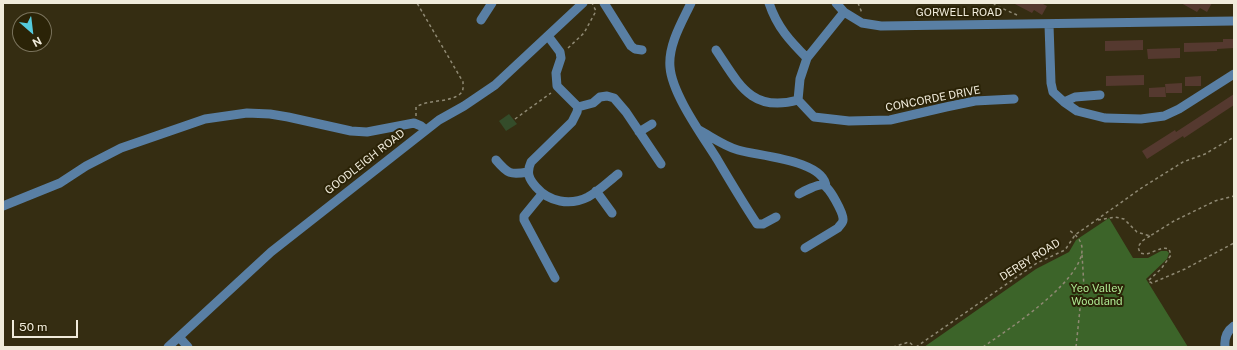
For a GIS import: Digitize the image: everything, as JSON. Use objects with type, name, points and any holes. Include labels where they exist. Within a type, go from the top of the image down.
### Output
[{"type":"street","points":[[481,20],[492,3]]},
{"type":"street","name":"GOODLEIGH ROAD","points":[[168,347],[271,252],[423,128],[464,106],[495,85],[583,3]]},
{"type":"street","points":[[604,3],[631,46],[635,49],[642,50]]},
{"type":"street","points":[[691,3],[672,47],[670,67],[675,86],[698,130],[757,224],[763,224],[776,217]]},
{"type":"street","points":[[769,3],[782,31],[807,58]]},
{"type":"street","name":"GORWELL ROAD","points":[[836,3],[844,12],[862,23],[882,26],[1234,21]]},
{"type":"street","points":[[716,50],[744,90],[761,101],[785,104],[798,100],[800,79],[807,58],[844,12]]},
{"type":"street","points":[[1049,24],[1051,83],[1053,92],[1077,111],[1105,118],[1129,119],[1164,116],[1179,109],[1234,74]]},
{"type":"street","points":[[548,36],[557,47],[561,58],[556,73],[556,80],[559,87],[578,107]]},
{"type":"street","points":[[1064,102],[1075,97],[1100,95]]},
{"type":"street","points":[[578,107],[593,103],[600,97],[607,96],[614,98],[626,112],[662,164]]},
{"type":"street","name":"CONCORDE DRIVE","points":[[798,100],[814,118],[849,121],[890,120],[946,106],[975,101],[1014,99]]},
{"type":"street","points":[[578,107],[572,122],[531,162],[528,172],[531,181],[542,194],[552,200],[581,200],[589,196],[618,174]]},
{"type":"street","points":[[3,206],[60,183],[86,166],[120,148],[205,119],[247,113],[288,117],[351,131],[367,132],[414,123],[423,128]]},
{"type":"street","points":[[639,132],[652,124]]},
{"type":"street","points":[[698,130],[722,144],[737,150],[811,167],[824,178],[826,187],[840,209],[843,220],[838,228],[805,248]]},
{"type":"street","points":[[496,160],[506,172],[516,174],[528,172]]},
{"type":"street","points":[[799,194],[819,185],[826,187]]},
{"type":"street","points":[[596,191],[612,213]]},
{"type":"street","points":[[542,194],[524,216],[524,220],[555,278]]},
{"type":"street","points":[[1224,347],[1224,340],[1230,329],[1234,326]]},
{"type":"street","points":[[179,337],[188,347]]},
{"type":"path","points":[[417,3],[463,82],[464,88],[461,94],[451,98],[426,102],[416,108],[417,118],[423,128]]},
{"type":"path","points":[[560,54],[575,42],[588,26],[596,11],[592,3]]},
{"type":"path","points":[[993,3],[1018,15]]},
{"type":"path","points":[[515,119],[559,87]]},
{"type":"path","name":"DERBY ROAD","points":[[893,347],[909,342],[916,347],[1036,264],[1065,250],[1075,235],[1143,187],[1183,162],[1205,154],[1234,138]]},
{"type":"path","points":[[1234,196],[1215,201],[1174,221],[1142,241],[1138,247],[1140,253],[1146,254],[1165,247],[1170,249],[1171,255],[1161,269],[1148,281],[1152,283],[1186,269],[1234,243]]},
{"type":"path","points":[[1097,220],[1115,217],[1124,219],[1137,232],[1150,236]]},
{"type":"path","points":[[1069,230],[1081,242],[1082,252],[1084,287],[1081,298],[1076,347]]},
{"type":"path","points":[[983,347],[1030,314],[1059,289],[1077,268],[1082,252]]},
{"type":"green space","points":[[509,114],[517,124],[506,131],[499,121]]},
{"type":"green space","name":"Yeo Valley Woodland","points":[[1109,218],[1133,258],[1148,258],[1161,251],[1167,251],[1169,253],[1167,259],[1146,279],[1188,347],[924,347],[1036,269],[1069,252],[1076,240]]},
{"type":"building","points":[[1013,3],[1041,3],[1047,6],[1042,15],[1034,10],[1032,13]]},
{"type":"building","points":[[1181,3],[1212,3],[1207,12],[1200,8],[1197,12]]},
{"type":"building","points":[[1223,39],[1234,39],[1234,48],[1217,49],[1217,51],[1184,52],[1184,43],[1223,42]]},
{"type":"building","points":[[1143,40],[1143,50],[1105,51],[1105,41]]},
{"type":"building","points":[[1180,48],[1180,58],[1148,59],[1147,49]]},
{"type":"building","points":[[1144,75],[1144,85],[1106,86],[1106,76]]},
{"type":"building","points":[[1201,76],[1201,86],[1185,86],[1185,77]]},
{"type":"building","points":[[1182,83],[1182,93],[1166,93],[1165,84]]},
{"type":"building","points":[[1165,87],[1166,97],[1149,97],[1149,88]]},
{"type":"building","points":[[1234,94],[1234,105],[1184,138],[1183,136],[1147,159],[1142,151],[1175,130],[1176,132]]}]
